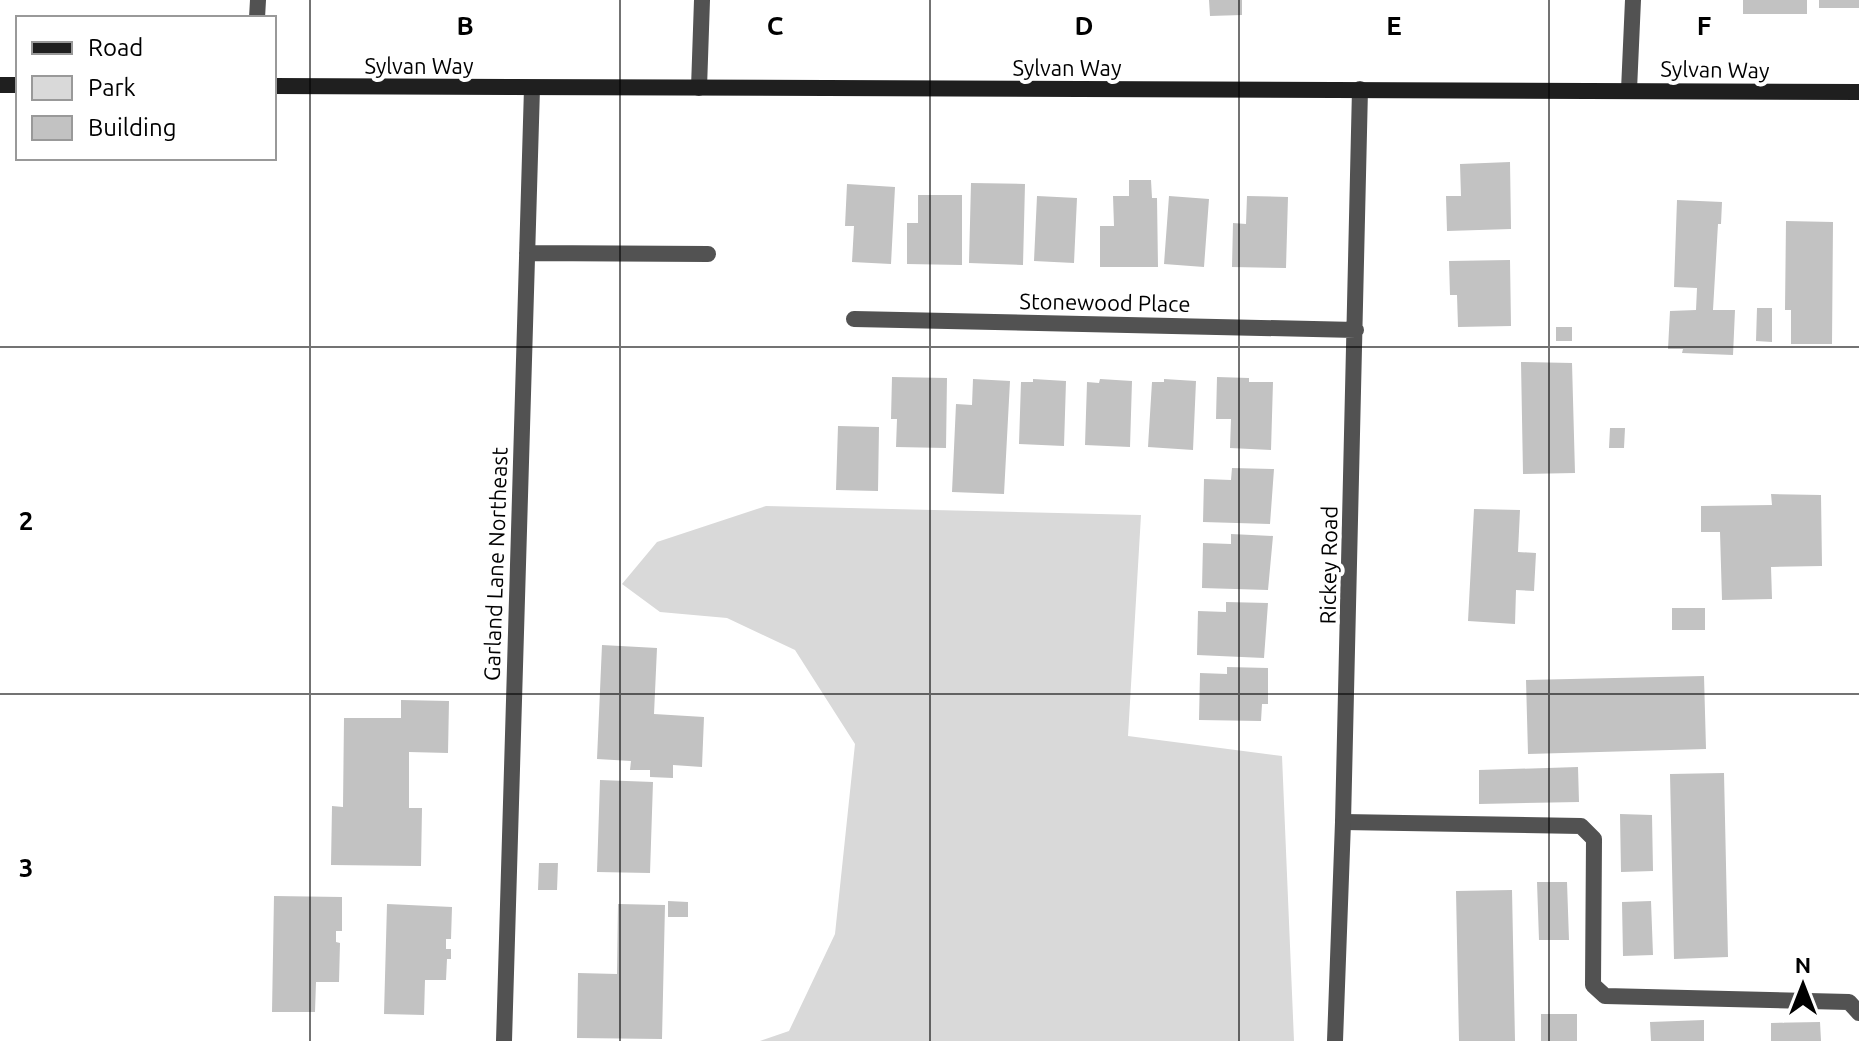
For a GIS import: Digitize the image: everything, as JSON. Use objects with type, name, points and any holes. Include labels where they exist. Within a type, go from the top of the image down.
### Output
[{"type":"main road","name":"Sylvan Way","points":[[276,86],[1859,92]]},
{"type":"street","points":[[699,88],[702,0]]},
{"type":"street","points":[[1629,90],[1633,0]]},
{"type":"street","name":"Garland Lane Northeast","points":[[504,1041],[532,88]]},
{"type":"street","name":"Rickey Road","points":[[1335,1041],[1360,89]]},
{"type":"street","points":[[527,253],[708,254]]},
{"type":"street","name":"Stonewood Place","points":[[854,319],[1356,330]]},
{"type":"street","points":[[1343,822],[1581,826],[1594,839],[1593,985],[1605,996],[1849,1002],[1859,1013]]},
{"type":"green space","points":[[766,506],[1141,515],[1128,736],[1282,756],[1294,1041],[760,1041],[789,1031],[835,934],[855,744],[795,650],[727,618],[660,612],[622,584],[657,542]]},
{"type":"building","points":[[1209,0],[1242,0],[1242,15],[1210,16]]},
{"type":"building","points":[[1743,0],[1807,0],[1807,14],[1743,14]]},
{"type":"building","points":[[1819,0],[1859,0],[1859,8],[1819,8]]},
{"type":"building","points":[[1510,162],[1511,229],[1447,231],[1446,196],[1461,196],[1460,164]]},
{"type":"building","points":[[1129,180],[1151,180],[1152,198],[1157,198],[1158,267],[1100,267],[1100,226],[1114,226],[1113,196],[1129,196]]},
{"type":"building","points":[[971,183],[1025,184],[1023,265],[969,263]]},
{"type":"building","points":[[847,184],[895,187],[891,264],[852,262],[854,226],[845,226]]},
{"type":"building","points":[[918,195],[962,195],[962,265],[907,264],[907,223],[918,223]]},
{"type":"building","points":[[1037,196],[1077,198],[1074,263],[1034,261]]},
{"type":"building","points":[[1169,196],[1209,199],[1204,267],[1164,264]]},
{"type":"building","points":[[1247,196],[1288,197],[1286,268],[1232,267],[1233,223],[1246,224]]},
{"type":"building","points":[[1677,200],[1722,202],[1713,310],[1735,310],[1733,355],[1682,353],[1683,349],[1668,349],[1670,311],[1696,310],[1697,288],[1674,287]]},
{"type":"building","points":[[1786,221],[1833,222],[1832,344],[1791,344],[1791,310],[1785,310]]},
{"type":"building","points":[[1510,260],[1511,326],[1458,327],[1457,295],[1450,295],[1449,261]]},
{"type":"building","points":[[1757,308],[1772,308],[1772,342],[1756,341]]},
{"type":"building","points":[[1556,327],[1572,327],[1572,341],[1556,341]]},
{"type":"building","points":[[1521,362],[1572,363],[1575,473],[1523,474]]},
{"type":"building","points":[[892,377],[947,378],[946,448],[896,447],[897,419],[891,419]]},
{"type":"building","points":[[1217,377],[1273,382],[1271,450],[1230,448],[1231,419],[1216,419]]},
{"type":"building","points":[[973,379],[1010,381],[1004,494],[952,492],[956,404],[972,405]]},
{"type":"building","points":[[1033,379],[1066,381],[1064,446],[1019,444],[1021,382],[1033,382]]},
{"type":"building","points":[[1100,379],[1132,381],[1130,447],[1085,445],[1087,382],[1099,383]]},
{"type":"building","points":[[1164,379],[1196,381],[1193,450],[1148,447],[1152,382],[1164,382]]},
{"type":"building","points":[[838,426],[879,427],[878,491],[836,490]]},
{"type":"building","points":[[1610,428],[1625,428],[1624,448],[1609,448]]},
{"type":"building","points":[[1232,468],[1274,469],[1270,524],[1203,522],[1204,479],[1231,480]]},
{"type":"building","points":[[1771,494],[1821,495],[1822,566],[1771,567],[1772,599],[1722,600],[1720,532],[1701,532],[1701,506],[1772,505]]},
{"type":"building","points":[[1474,509],[1520,510],[1518,552],[1536,553],[1534,591],[1516,590],[1515,624],[1468,621]]},
{"type":"building","points":[[1231,534],[1273,536],[1268,590],[1202,588],[1203,543],[1231,544]]},
{"type":"building","points":[[1226,602],[1268,603],[1264,658],[1197,655],[1198,611],[1226,612]]},
{"type":"building","points":[[1672,608],[1705,608],[1705,630],[1672,630]]},
{"type":"building","points":[[602,645],[657,648],[654,714],[704,717],[702,767],[673,765],[673,778],[650,777],[650,770],[630,770],[631,761],[597,759]]},
{"type":"building","points":[[1227,667],[1268,668],[1268,704],[1262,704],[1261,721],[1199,720],[1200,673],[1227,674]]},
{"type":"building","points":[[1704,676],[1706,749],[1528,754],[1526,680]]},
{"type":"building","points":[[401,700],[449,701],[448,753],[409,752],[409,808],[422,808],[421,866],[331,865],[332,806],[343,807],[344,718],[401,718]]},
{"type":"building","points":[[1578,767],[1579,802],[1479,804],[1479,770]]},
{"type":"building","points":[[1724,773],[1728,957],[1674,959],[1670,774]]},
{"type":"building","points":[[600,780],[653,782],[650,873],[597,872]]},
{"type":"building","points":[[1620,814],[1652,815],[1653,871],[1621,872]]},
{"type":"building","points":[[539,863],[558,863],[557,890],[538,890]]},
{"type":"building","points":[[1537,882],[1567,882],[1569,940],[1539,940]]},
{"type":"building","points":[[1512,890],[1515,1041],[1459,1041],[1456,891]]},
{"type":"building","points":[[274,896],[342,897],[342,931],[336,931],[336,942],[340,943],[339,982],[316,982],[315,1012],[272,1012]]},
{"type":"building","points":[[668,901],[688,902],[688,917],[668,917]]},
{"type":"building","points":[[1651,901],[1653,955],[1623,956],[1622,902]]},
{"type":"building","points":[[387,904],[452,907],[451,939],[446,939],[446,949],[451,949],[451,959],[447,959],[446,980],[425,980],[424,1015],[384,1014]]},
{"type":"building","points":[[618,904],[665,905],[662,1039],[577,1038],[578,973],[617,974]]},
{"type":"building","points":[[1541,1014],[1577,1014],[1577,1041],[1541,1041]]},
{"type":"building","points":[[1704,1020],[1704,1041],[1651,1041],[1650,1022]]},
{"type":"building","points":[[1820,1022],[1821,1041],[1771,1041],[1771,1023]]}]
